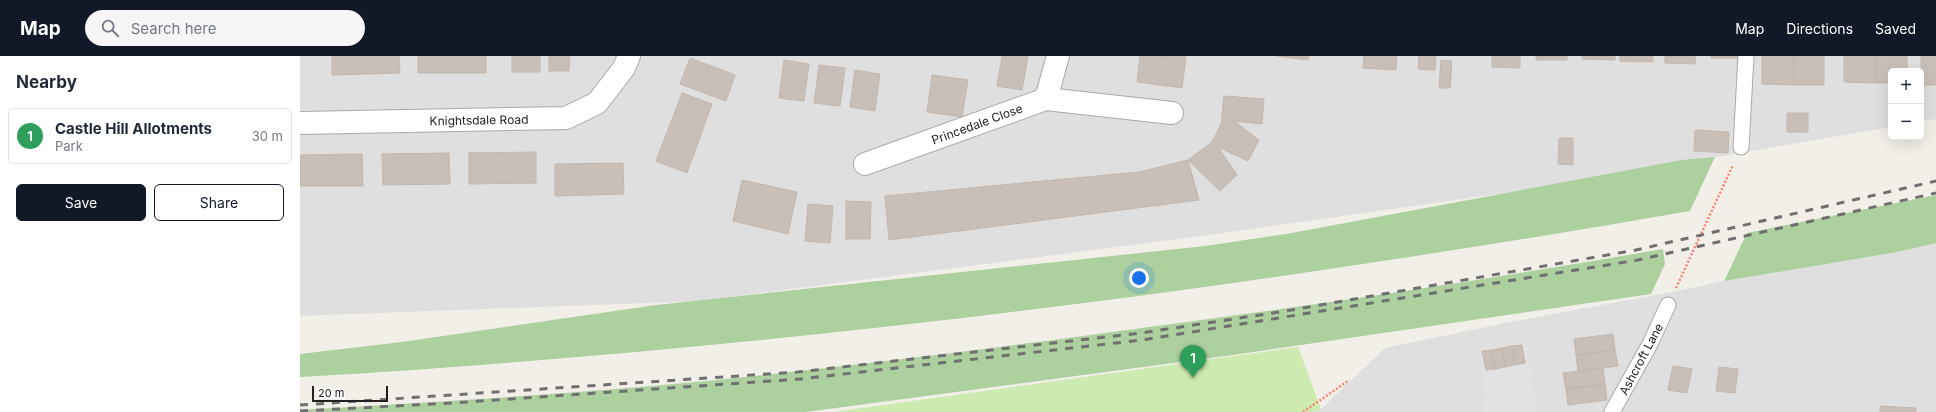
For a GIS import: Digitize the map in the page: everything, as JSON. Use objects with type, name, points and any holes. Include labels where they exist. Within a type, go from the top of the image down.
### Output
[{"type":"street","name":"Knightsdale Road","points":[[300,123],[566,118],[597,103],[624,68],[629,56]]},
{"type":"street","points":[[1058,56],[1046,99],[1172,113]]},
{"type":"street","name":"Princedale Close","points":[[865,164],[1046,99]]},
{"type":"lane","points":[[1741,147],[1746,56]]},
{"type":"lane","name":"Ashcroft Lane","points":[[1612,412],[1650,344],[1668,305]]},
{"type":"path","points":[[1668,305],[1741,147]]},
{"type":"path","points":[[1303,412],[1348,381]]},
{"type":"shaded area","points":[[300,56],[1936,56],[1936,119],[1924,121],[1924,68],[1888,68],[1888,128],[1519,191],[1209,235],[699,301],[300,316]]},
{"type":"shaded area","points":[[1936,236],[1936,412],[1313,412],[1321,409],[1385,348],[1510,322],[1682,290]]},
{"type":"shaded area","points":[[1526,343],[1537,412],[1486,412],[1480,350]]},
{"type":"green space","points":[[1715,157],[1690,211],[1344,267],[1171,292],[823,334],[649,351],[300,377],[300,354],[402,342],[656,305],[1205,246],[1286,234],[1682,160]]},
{"type":"green space","points":[[1936,195],[1936,243],[1897,252],[1724,281],[1747,233]]},
{"type":"green space","points":[[1663,249],[1665,264],[1651,294],[1233,355],[806,412],[300,412],[300,410],[655,386],[898,360],[1306,306]]},
{"type":"green space","points":[[1298,347],[1321,409],[1313,412],[833,412]]},
{"type":"building","points":[[332,56],[399,56],[400,73],[332,75]]},
{"type":"building","points":[[418,56],[486,56],[486,73],[418,73]]},
{"type":"building","points":[[512,56],[540,56],[540,72],[512,72]]},
{"type":"building","points":[[549,56],[570,56],[569,71],[549,71]]},
{"type":"building","points":[[1002,56],[1028,56],[1022,90],[997,86]]},
{"type":"building","points":[[1140,56],[1186,57],[1182,88],[1137,82]]},
{"type":"building","points":[[1277,56],[1309,56],[1308,60]]},
{"type":"building","points":[[1364,56],[1397,56],[1396,70],[1363,68]]},
{"type":"building","points":[[1419,56],[1436,56],[1435,70],[1418,69]]},
{"type":"building","points":[[1492,56],[1520,56],[1520,68],[1492,67]]},
{"type":"building","points":[[1536,56],[1567,56],[1567,60],[1536,60]]},
{"type":"building","points":[[1582,56],[1615,56],[1615,60],[1582,59]]},
{"type":"building","points":[[1620,56],[1653,56],[1653,62],[1620,61]]},
{"type":"building","points":[[1665,56],[1696,56],[1695,64],[1665,63]]},
{"type":"building","points":[[1711,56],[1742,56],[1742,58],[1711,58]]},
{"type":"building","points":[[1762,56],[1794,56],[1794,85],[1762,84]]},
{"type":"building","points":[[1794,56],[1824,56],[1824,85],[1794,85]]},
{"type":"building","points":[[1844,56],[1876,56],[1876,83],[1844,82]]},
{"type":"building","points":[[1876,56],[1907,56],[1907,68],[1888,68],[1888,83],[1876,83]]},
{"type":"building","points":[[1921,56],[1936,56],[1936,85],[1924,85],[1924,68],[1921,68]]},
{"type":"building","points":[[690,58],[735,75],[726,101],[680,84]]},
{"type":"building","points":[[784,60],[809,64],[804,101],[779,98]]},
{"type":"building","points":[[1441,60],[1452,61],[1450,88],[1439,88]]},
{"type":"building","points":[[819,65],[845,68],[840,106],[814,103]]},
{"type":"building","points":[[855,70],[880,74],[875,111],[850,107]]},
{"type":"building","points":[[932,75],[968,80],[962,117],[927,112]]},
{"type":"building","points":[[682,93],[712,104],[687,173],[656,161]]},
{"type":"building","points":[[1224,96],[1264,99],[1262,124],[1234,121],[1259,140],[1248,161],[1218,147],[1237,175],[1220,191],[1188,160],[1212,142],[1221,124]]},
{"type":"building","points":[[1787,113],[1808,113],[1808,132],[1787,132]]},
{"type":"building","points":[[1695,130],[1729,132],[1728,153],[1694,151]]},
{"type":"building","points":[[1559,138],[1573,138],[1573,165],[1558,164]]},
{"type":"building","points":[[536,152],[536,183],[469,184],[469,153]]},
{"type":"building","points":[[449,153],[450,184],[383,185],[382,154]]},
{"type":"building","points":[[362,154],[363,186],[300,186],[300,155]]},
{"type":"building","points":[[1188,160],[1199,200],[889,240],[885,196],[1139,172]]},
{"type":"building","points":[[623,163],[624,194],[555,196],[555,164]]},
{"type":"building","points":[[742,180],[797,192],[788,234],[733,221]]},
{"type":"building","points":[[846,201],[871,202],[870,239],[846,239]]},
{"type":"building","points":[[808,204],[833,206],[830,243],[805,241]]},
{"type":"building","points":[[1613,334],[1615,350],[1576,355],[1574,339]]},
{"type":"building","points":[[1522,345],[1525,363],[1515,365],[1512,346]]},
{"type":"building","points":[[1512,346],[1515,365],[1505,367],[1502,348]]},
{"type":"building","points":[[1502,348],[1505,367],[1495,369],[1492,350]]},
{"type":"building","points":[[1492,350],[1495,369],[1486,370],[1482,351]]},
{"type":"building","points":[[1615,350],[1618,366],[1578,371],[1576,355]]},
{"type":"building","points":[[1673,366],[1692,369],[1687,393],[1668,390]]},
{"type":"building","points":[[1719,367],[1738,369],[1735,393],[1716,391]]},
{"type":"building","points":[[1603,368],[1605,384],[1566,389],[1563,373]]},
{"type":"building","points":[[1605,384],[1607,400],[1568,405],[1566,389]]},
{"type":"building","points":[[1880,406],[1916,408],[1916,412],[1880,412]]},
{"type":"railway","points":[[300,405],[798,372],[1141,333],[1286,311],[1636,250],[1936,181]]},
{"type":"railway","points":[[300,411],[452,403],[800,379],[1142,340],[1638,260],[1936,193]]},
{"type":"place","name":"Castle Hill Allotments","points":[[1193,378]]}]
